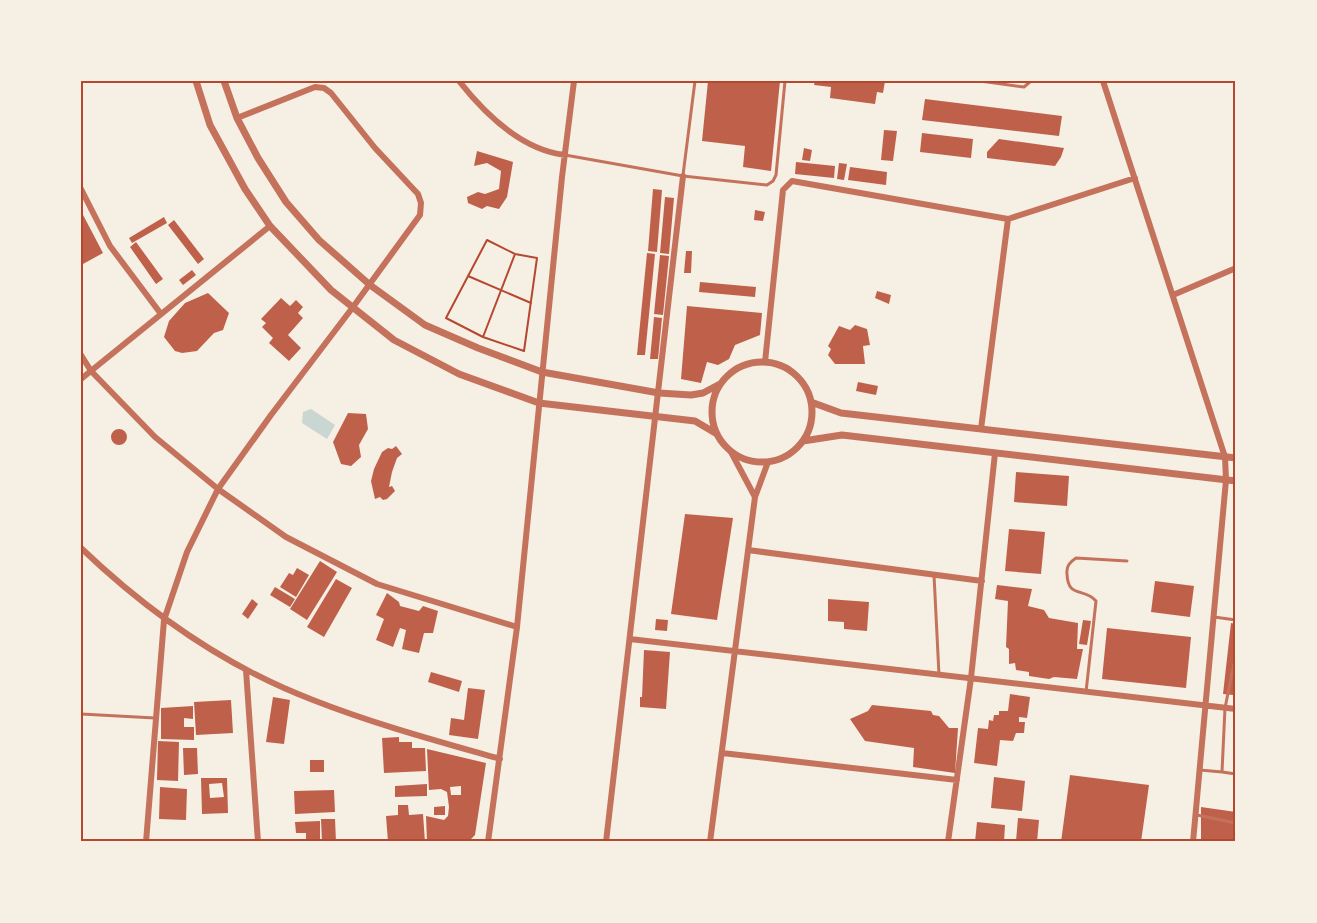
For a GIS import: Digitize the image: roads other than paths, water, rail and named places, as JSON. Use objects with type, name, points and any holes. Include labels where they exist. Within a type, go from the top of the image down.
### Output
[{"type":"street","points":[[196,81],[210,125],[245,189],[270,226],[331,290],[394,340],[459,374],[539,403],[695,421],[717,434]]},
{"type":"street","points":[[224,81],[237,118],[258,158],[286,202],[319,240],[370,285],[426,325],[542,372],[659,393],[691,395],[703,393],[720,384]]},
{"type":"street","points":[[459,81],[472,97],[510,132],[551,153],[566,155]]},
{"type":"street","points":[[488,842],[517,627],[562,177],[574,81]]},
{"type":"street","points":[[1103,81],[1225,457],[1226,480],[1193,842]]},
{"type":"street","points":[[146,842],[164,620],[187,552],[218,489],[420,215],[421,203],[418,194],[375,148],[331,93],[324,88],[315,87],[237,118]]},
{"type":"street","points":[[606,842],[683,176]]},
{"type":"street","points":[[765,362],[783,190],[792,181],[1008,219],[1135,178]]},
{"type":"street","points":[[81,189],[110,246],[161,314]]},
{"type":"street","points":[[981,429],[1008,219]]},
{"type":"street","points":[[81,379],[270,226]]},
{"type":"street","points":[[1173,295],[1236,268]]},
{"type":"street","points":[[81,355],[91,371],[155,437],[218,489],[286,537],[376,584],[517,627]]},
{"type":"street","points":[[731,452],[742,459],[768,462],[788,455],[803,441],[812,416],[811,402],[805,387],[795,375],[781,366],[765,362],[752,363],[728,374],[714,396],[711,409],[712,422],[755,497]]},
{"type":"street","points":[[811,402],[841,413],[1236,458]]},
{"type":"street","points":[[803,441],[842,435],[1236,481]]},
{"type":"street","points":[[948,842],[971,678],[995,453]]},
{"type":"street","points":[[710,842],[755,497],[768,462]]},
{"type":"street","points":[[81,548],[164,620],[246,670],[311,700],[406,732],[500,759]]},
{"type":"street","points":[[748,550],[982,581]]},
{"type":"street","points":[[630,639],[1236,709]]},
{"type":"street","points":[[246,670],[258,842]]},
{"type":"street","points":[[722,753],[957,780]]},
{"type":"lane","points":[[683,176],[695,81]]},
{"type":"lane","points":[[566,155],[683,176],[767,185],[776,175],[785,81]]},
{"type":"lane","points":[[980,81],[1024,87],[1031,81]]},
{"type":"lane","points":[[1086,692],[1096,601],[1091,596],[1072,590],[1068,585],[1066,569],[1076,558],[1127,561]]},
{"type":"lane","points":[[934,575],[939,675]]},
{"type":"lane","points":[[1214,617],[1236,620]]},
{"type":"lane","points":[[1222,772],[1225,708],[1236,654]]},
{"type":"lane","points":[[1231,680],[1236,681]]},
{"type":"lane","points":[[81,714],[155,718]]},
{"type":"lane","points":[[1200,770],[1236,774]]},
{"type":"lane","points":[[1196,815],[1236,823]]}]
